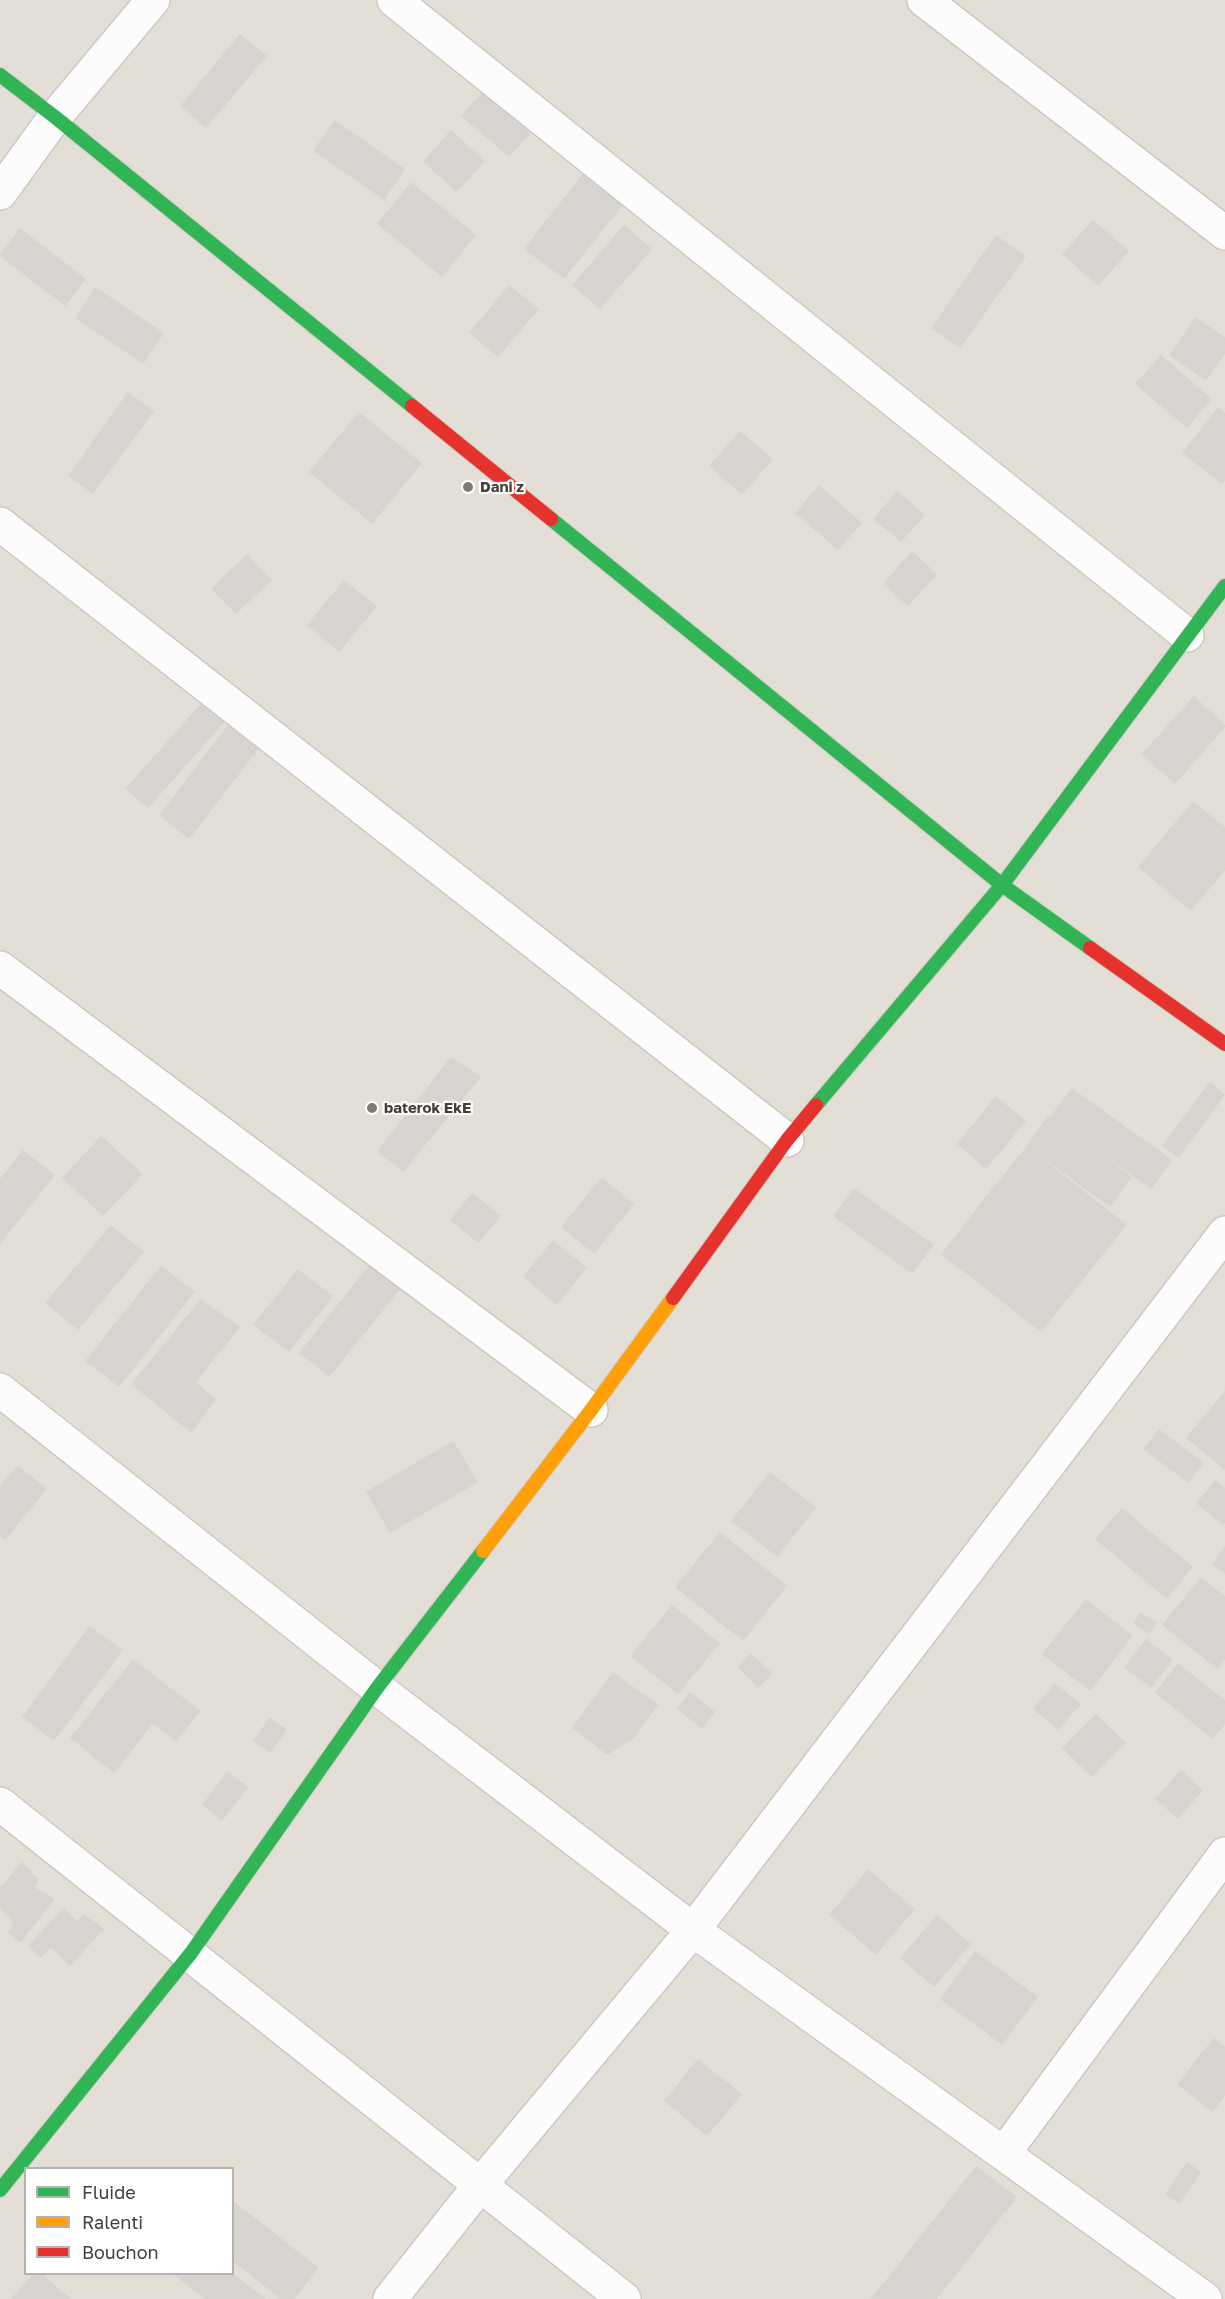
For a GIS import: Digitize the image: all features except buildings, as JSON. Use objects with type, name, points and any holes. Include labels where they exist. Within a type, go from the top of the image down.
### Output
[{"type":"street","points":[[0,193],[55,117],[153,0]]},
{"type":"street","points":[[394,0],[1187,635]]},
{"type":"street","points":[[924,0],[1225,232]]},
{"type":"street","points":[[0,75],[55,117],[1002,885],[1225,1044]]},
{"type":"street","points":[[0,524],[787,1140]]},
{"type":"street","points":[[0,2190],[190,1953],[377,1688],[591,1410],[787,1140],[1002,885],[1225,586]]},
{"type":"street","points":[[0,968],[591,1410]]},
{"type":"street","points":[[390,2299],[481,2184],[693,1930],[1225,1233]]},
{"type":"street","points":[[0,1390],[377,1688],[693,1930],[1205,2299]]},
{"type":"street","points":[[0,1804],[624,2299]]},
{"type":"street","points":[[1004,2153],[1225,1854]]},
{"type":"shaded area","points":[[0,0],[1225,0],[1225,2299],[0,2299]]},
{"type":"traffic: fast","points":[[0,75],[412,406]]},
{"type":"traffic: fast","points":[[551,519],[1002,885],[1090,948]]},
{"type":"traffic: fast","points":[[816,1105],[1002,885],[1225,586]]},
{"type":"traffic: fast","points":[[0,2190],[191,1953],[377,1688],[483,1551]]},
{"type":"traffic: slow","points":[[483,1551],[673,1298]]},
{"type":"traffic: jam","points":[[412,406],[551,519]]},
{"type":"traffic: jam","points":[[1090,948],[1225,1044]]},
{"type":"traffic: jam","points":[[673,1298],[787,1140],[816,1105]]},
{"type":"place","name":"Dani z","points":[[468,487]]},
{"type":"place","name":"baterok EkE","points":[[372,1108]]}]
